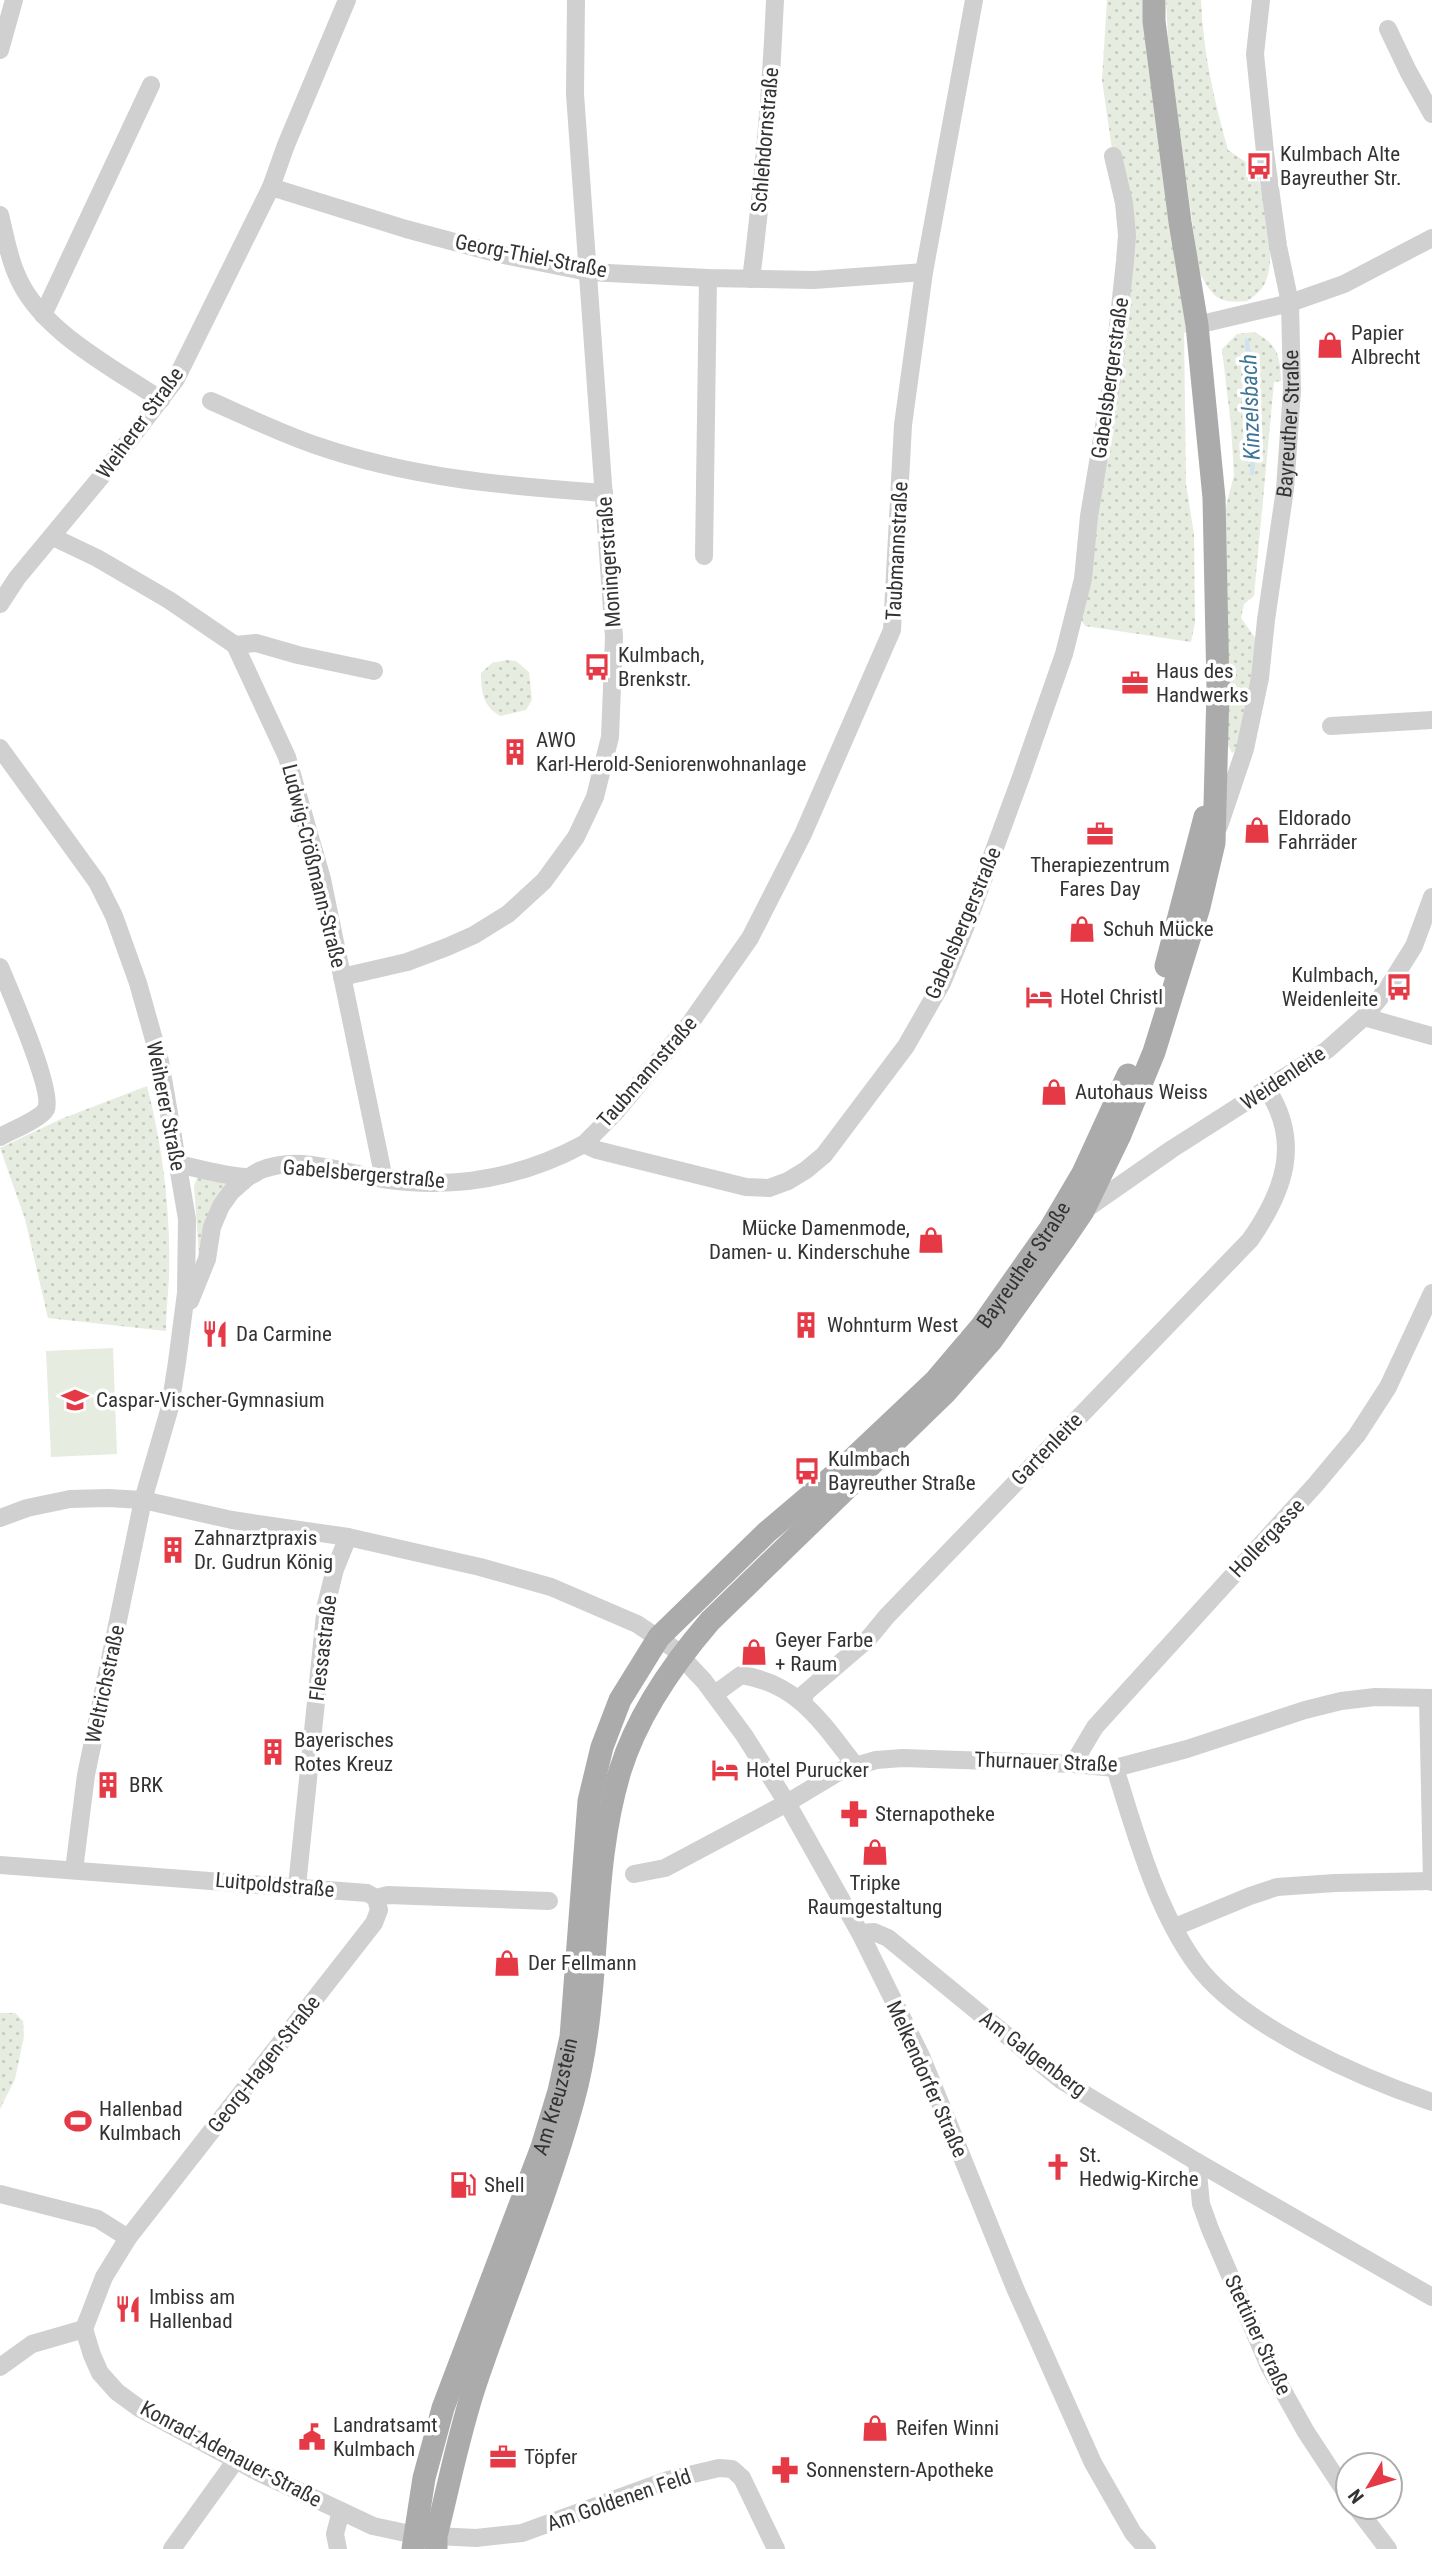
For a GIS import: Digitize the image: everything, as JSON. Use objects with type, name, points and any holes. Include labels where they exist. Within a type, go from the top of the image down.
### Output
[{"type":"main road","name":"Bayreuther Straße","points":[[681,1655],[710,1621],[946,1392],[991,1341],[1083,1211],[1119,1137],[1154,1052],[1181,970],[1213,843],[1218,689],[1213,498],[1197,325],[1180,222],[1154,21],[1154,0]]},
{"type":"main road","name":"Bayreuther Straße","points":[[659,1637],[767,1532],[846,1465],[936,1380],[981,1327],[1050,1229],[1083,1173],[1143,1039],[1171,948],[1214,783]]},
{"type":"main road","name":"Am Kreuzstein","points":[[425,2542],[424,2478],[443,2409],[542,2147],[559,2091],[571,2037],[589,1801],[594,1774],[620,1700],[659,1637]]},
{"type":"main road","name":"Am Kreuzstein","points":[[425,2542],[475,2385],[574,2099],[591,2003],[603,1854],[620,1771],[631,1742],[681,1655]]},
{"type":"street","points":[[0,50],[14,0]]},
{"type":"street","name":"Weiherer Straße","points":[[0,604],[17,578],[53,537],[176,379],[271,187],[347,0]]},
{"type":"street","name":"Moningerstraße","points":[[342,977],[407,962],[474,935],[508,914],[544,881],[576,837],[595,797],[610,737],[614,637],[575,94],[576,0]]},
{"type":"street","name":"Schlehdornstraße","points":[[751,279],[763,186],[775,0]]},
{"type":"street","name":"Taubmannstraße","points":[[584,1144],[614,1114],[691,1022],[750,939],[803,834],[892,631],[903,425],[924,272],[974,0]]},
{"type":"street","name":"Bayreuther Straße","points":[[1213,843],[1245,749],[1260,678],[1285,489],[1292,390],[1290,303],[1273,206],[1255,54],[1261,0]]},
{"type":"street","points":[[1388,29],[1432,114]]},
{"type":"street","points":[[43,315],[151,85]]},
{"type":"street","name":"Gabelsbergerstraße","points":[[183,1317],[207,1259],[212,1227],[221,1206],[231,1192],[248,1177],[279,1164],[303,1164],[384,1179],[449,1182],[496,1178],[548,1162],[584,1144],[597,1150],[746,1187],[769,1188],[788,1181],[824,1155],[906,1046],[942,983],[970,918],[1064,654],[1083,579],[1089,516],[1113,373],[1125,261],[1124,203],[1113,156]]},
{"type":"street","name":"Georg-Thiel-Straße","points":[[271,187],[419,233],[499,254],[588,272],[814,280],[924,272]]},
{"type":"street","points":[[0,215],[16,273],[43,315],[71,340],[161,400]]},
{"type":"street","points":[[1197,325],[1290,303],[1343,284],[1430,243]]},
{"type":"street","points":[[704,556],[708,278]]},
{"type":"street","points":[[211,401],[314,445],[406,470],[498,486],[604,493]]},
{"type":"street","points":[[53,537],[97,558],[169,600],[235,645],[256,643],[374,671]]},
{"type":"street","name":"Ludwig-Crößmann-Straße","points":[[235,645],[288,757],[322,879],[384,1179]]},
{"type":"street","points":[[1331,726],[1432,720]]},
{"type":"street","name":"Weiherer Straße","points":[[0,748],[97,882],[114,916],[138,983],[160,1061],[187,1219],[186,1293],[170,1407],[144,1500]]},
{"type":"street","name":"Weidenleite","points":[[1083,1211],[1172,1149],[1327,1049],[1364,1017],[1387,989],[1414,946],[1432,897]]},
{"type":"street","points":[[0,967],[48,1100],[46,1109],[41,1114],[0,1137]]},
{"type":"street","points":[[1364,1017],[1432,1036]]},
{"type":"street","name":"Gartenleite","points":[[804,1702],[804,1694],[868,1639],[887,1616],[1250,1240],[1264,1219],[1286,1161],[1285,1130],[1276,1104],[1267,1089]]},
{"type":"street","points":[[178,1164],[248,1177]]},
{"type":"street","name":"Hollergasse","points":[[1073,1764],[1095,1727],[1317,1484],[1357,1435],[1388,1387],[1432,1293]]},
{"type":"street","name":"Melkendorfer Straße","points":[[0,1518],[27,1508],[70,1499],[144,1500],[232,1520],[348,1537],[529,1579],[631,1621],[659,1637],[681,1655],[715,1694],[788,1803],[860,1933],[921,2056],[1021,2300],[1093,2463],[1133,2533],[1147,2549]]},
{"type":"street","name":"Weltrichstraße","points":[[74,1870],[86,1775],[144,1500]]},
{"type":"street","name":"Flessastraße","points":[[297,1886],[326,1605],[335,1569],[348,1537]]},
{"type":"street","points":[[715,1694],[741,1675],[762,1678],[804,1702],[855,1765]]},
{"type":"street","name":"Thurnauer Straße","points":[[788,1803],[824,1779],[855,1765],[903,1758],[1115,1768],[1187,1749],[1341,1701],[1375,1697],[1430,1698]]},
{"type":"street","points":[[1175,1927],[1278,1887],[1335,1883],[1432,1882],[1430,1698]]},
{"type":"street","points":[[1115,1768],[1140,1847],[1175,1927],[1196,1965],[1226,1997],[1309,2050],[1391,2088],[1432,2102],[1432,2089]]},
{"type":"street","points":[[634,1874],[665,1868],[788,1803]]},
{"type":"street","name":"Luitpoldstraße","points":[[0,1865],[297,1886],[367,1893],[376,1898],[388,1895],[549,1901]]},
{"type":"street","name":"Georg-Hagen-Straße","points":[[85,2329],[104,2277],[128,2238],[374,1923],[379,1910],[376,1898]]},
{"type":"street","name":"Am Galgenberg","points":[[860,1933],[874,1932],[888,1938],[1062,2080],[1197,2162],[1432,2297]]},
{"type":"street","name":"Stettiner Straße","points":[[1197,2162],[1201,2204],[1269,2366],[1334,2474]]},
{"type":"street","points":[[0,2194],[98,2219],[128,2238]]},
{"type":"street","points":[[0,2367],[32,2344],[85,2329]]},
{"type":"street","name":"Konrad-Adenauer-Straße","points":[[85,2329],[100,2373],[117,2392],[139,2408],[236,2460],[373,2526],[425,2542]]},
{"type":"street","points":[[172,2549],[236,2460]]},
{"type":"street","name":"Am Goldenen Feld","points":[[425,2542],[522,2533],[668,2480],[719,2468],[732,2469],[742,2478],[776,2549]]},
{"type":"street","points":[[338,2549],[335,2533],[341,2511]]},
{"type":"street","points":[[1367,2521],[1388,2549]]},
{"type":"shaded area","points":[[1107,0],[1154,0],[1197,325],[1184,333],[1186,484],[1194,534],[1195,623],[1191,642],[1085,626],[1075,610],[1123,290],[1113,156],[1102,80]]},
{"type":"shaded area","points":[[1166,0],[1201,0],[1210,76],[1228,150],[1256,169],[1269,228],[1270,259],[1264,285],[1247,301],[1229,301],[1217,296],[1199,271],[1169,55]]},
{"type":"shaded area","points":[[1254,332],[1268,341],[1276,351],[1281,381],[1274,382],[1254,596],[1244,604],[1241,618],[1256,639],[1253,684],[1237,749],[1232,753],[1228,745],[1225,510],[1234,475],[1222,349],[1237,334]]},
{"type":"shaded area","points":[[516,661],[529,672],[532,700],[526,710],[500,716],[490,708],[484,698],[481,673],[492,663]]},
{"type":"shaded area","points":[[147,1086],[162,1157],[167,1205],[169,1277],[166,1331],[48,1318],[25,1219],[0,1148],[61,1119]]},
{"type":"shaded area","points":[[198,1175],[232,1179],[199,1254],[194,1186]]},
{"type":"shaded area","points":[[113,1348],[117,1454],[51,1457],[46,1351]]},
{"type":"shaded area","points":[[0,2013],[15,2013],[23,2021],[24,2036],[15,2079],[0,2109]]},
{"type":"waterway","name":"Kinzelsbach","points":[[1247,341],[1255,421],[1252,473]]},
{"type":"place","name":"Kulmbach Alte Bayreuther Str.","points":[[1259,166]]},
{"type":"place","name":"Papier Albrecht","points":[[1330,345]]},
{"type":"place","name":"Kulmbach, Brenkstr.","points":[[597,667]]},
{"type":"place","name":"Haus des Handwerks","points":[[1135,683]]},
{"type":"place","name":"AWO Karl-Herold-Seniorenwohnanlage","points":[[515,752]]},
{"type":"place","name":"Eldorado Fahrräder","points":[[1257,830]]},
{"type":"place","name":"Therapiezentrum Fares Day","points":[[1100,834]]},
{"type":"place","name":"Schuh Mücke","points":[[1082,929]]},
{"type":"place","name":"Kulmbach, Weidenleite","points":[[1399,987]]},
{"type":"place","name":"Hotel Christl","points":[[1039,997]]},
{"type":"place","name":"Autohaus Weiss","points":[[1054,1092]]},
{"type":"place","name":"Mücke Damenmode, Damen- u. Kinderschuhe","points":[[931,1240]]},
{"type":"place","name":"Wohnturm West","points":[[806,1325]]},
{"type":"place","name":"Da Carmine","points":[[215,1334]]},
{"type":"place","name":"Caspar-Vischer-Gymnasium","points":[[75,1400]]},
{"type":"place","name":"Kulmbach Bayreuther Straße","points":[[807,1471]]},
{"type":"place","name":"Zahnarztpraxis Dr. Gudrun König","points":[[173,1550]]},
{"type":"place","name":"Geyer Farbe + Raum","points":[[754,1652]]},
{"type":"place","name":"Bayerisches Rotes Kreuz","points":[[273,1752]]},
{"type":"place","name":"Hotel Purucker","points":[[725,1770]]},
{"type":"place","name":"BRK","points":[[108,1785]]},
{"type":"place","name":"Sternapotheke","points":[[854,1814]]},
{"type":"place","name":"Tripke Raumgestaltung","points":[[875,1852]]},
{"type":"place","name":"Der Fellmann","points":[[507,1963]]},
{"type":"place","name":"Hallenbad Kulmbach","points":[[78,2121]]},
{"type":"place","name":"St. Hedwig-Kirche","points":[[1058,2167]]},
{"type":"place","name":"Shell","points":[[463,2185]]},
{"type":"place","name":"Imbiss am Hallenbad","points":[[128,2309]]},
{"type":"place","name":"Reifen Winni","points":[[875,2428]]},
{"type":"place","name":"Landratsamt Kulmbach","points":[[312,2437]]},
{"type":"place","name":"Töpfer","points":[[503,2457]]},
{"type":"place","name":"Sonnenstern-Apotheke","points":[[785,2470]]}]
